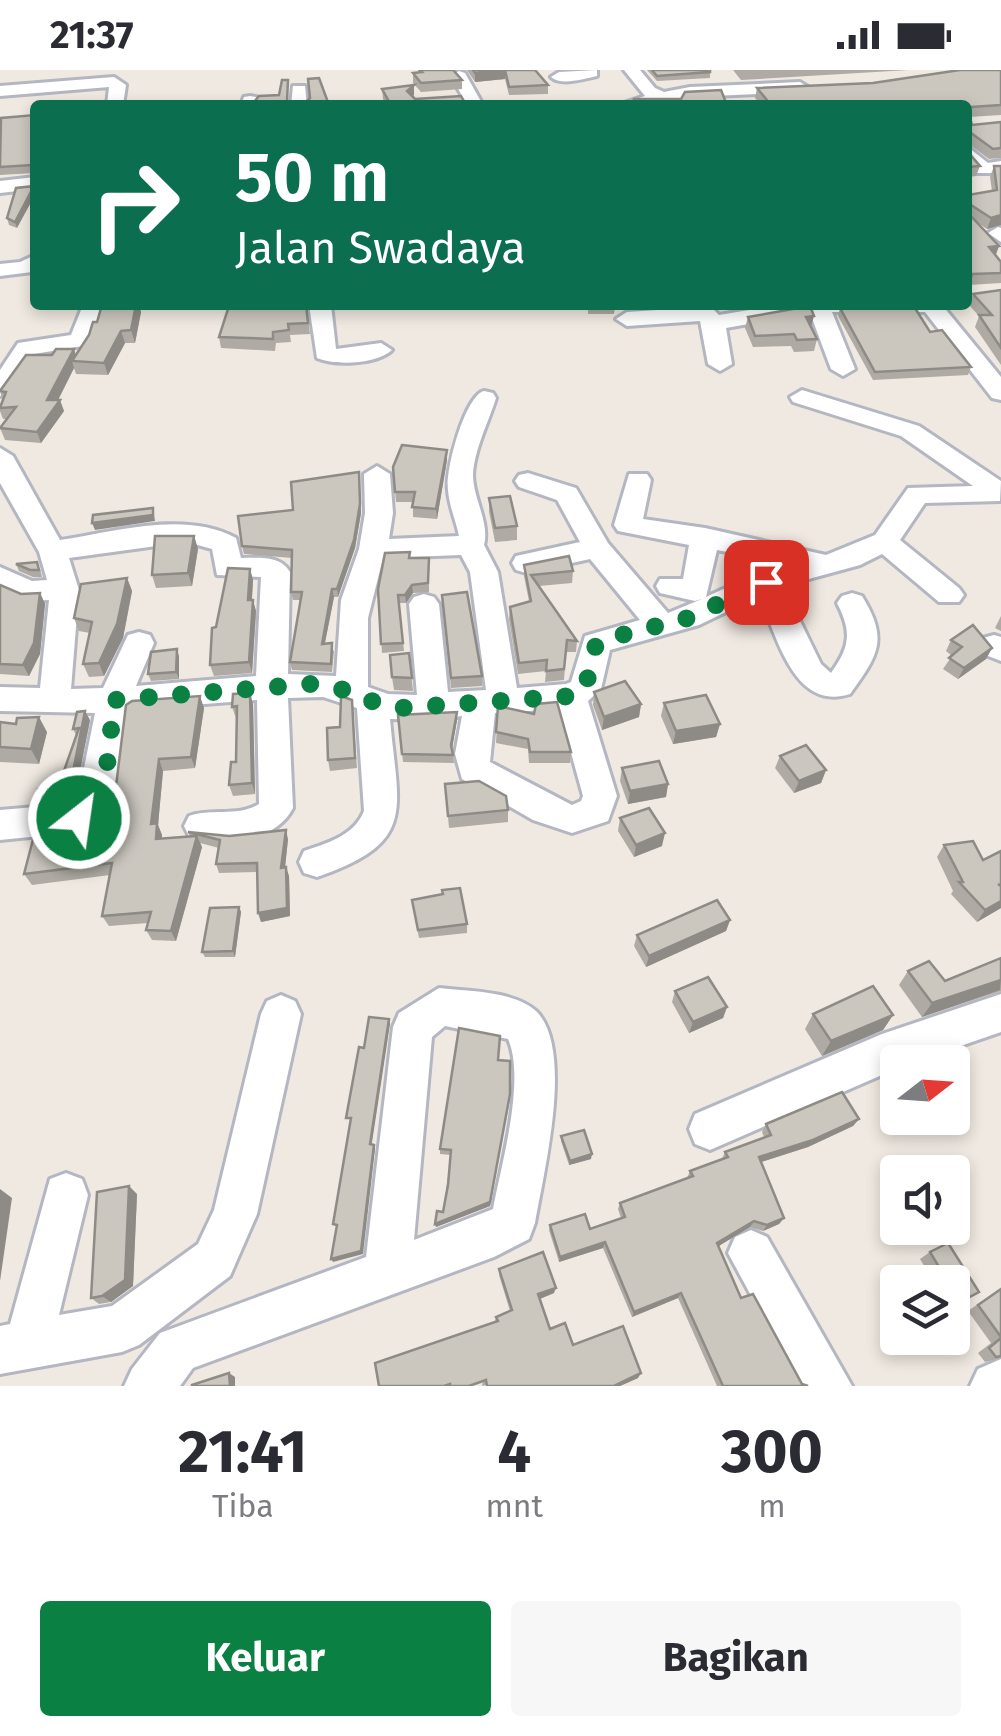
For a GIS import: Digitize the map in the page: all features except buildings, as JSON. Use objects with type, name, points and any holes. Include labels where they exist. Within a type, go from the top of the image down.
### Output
[{"type":"street","points":[[0,74],[46,70]]},
{"type":"street","points":[[632,70],[649,92],[669,100]]},
{"type":"street","points":[[746,70],[752,89]]},
{"type":"street","points":[[559,79],[590,74]]},
{"type":"street","points":[[460,76],[466,100]]},
{"type":"street","points":[[0,91],[72,77],[114,82],[118,86],[116,100]]},
{"type":"street","points":[[643,100],[811,86]]},
{"type":"street","points":[[972,156],[990,176]]},
{"type":"street","points":[[0,188],[30,184]]},
{"type":"street","points":[[0,270],[30,264]]},
{"type":"street","points":[[0,389],[22,352],[34,346],[80,340],[91,310]]},
{"type":"street","points":[[321,310],[325,354],[381,350]]},
{"type":"street","points":[[627,318],[756,310]]},
{"type":"street","points":[[820,310],[844,369]]},
{"type":"street","points":[[935,310],[1001,393]]},
{"type":"street","points":[[706,314],[720,364]]},
{"type":"street","points":[[968,350],[1001,348]]},
{"type":"street","points":[[802,397],[910,431],[1000,491]]},
{"type":"street","points":[[484,398],[460,470],[460,492],[472,535],[470,544],[484,572],[492,704],[472,754],[474,769],[544,810],[572,819],[596,811],[600,796],[571,696]]},
{"type":"street","points":[[0,456],[30,516],[53,551],[64,590],[64,637],[54,702]]},
{"type":"street","points":[[317,862],[365,841],[378,823],[380,797],[362,696],[354,604],[360,576],[373,549],[379,513],[377,474]]},
{"type":"street","points":[[638,480],[628,525],[639,540],[705,537],[822,564]]},
{"type":"street","points":[[528,481],[567,494],[597,548],[661,625]]},
{"type":"street","points":[[0,699],[114,700],[326,684],[393,708],[571,696],[585,689],[596,644],[688,618],[766,582],[850,558],[885,542],[916,494],[991,495],[1000,491]]},
{"type":"street","points":[[0,514],[30,516]]},
{"type":"street","points":[[53,551],[176,535],[210,535],[226,545],[228,568],[274,569],[276,808],[266,820],[200,826]]},
{"type":"street","points":[[670,586],[695,591],[705,537]]},
{"type":"street","points":[[885,542],[949,595]]},
{"type":"street","points":[[373,549],[470,544]]},
{"type":"street","points":[[526,563],[597,548]]},
{"type":"street","points":[[0,577],[28,591],[64,590]]},
{"type":"street","points":[[766,582],[809,671],[826,687],[838,686],[863,652],[866,628],[852,603]]},
{"type":"street","points":[[424,604],[434,708]]},
{"type":"street","points":[[0,825],[69,819],[87,813],[94,805],[114,700],[139,643]]},
{"type":"street","points":[[150,1386],[176,1350],[494,1234],[513,1223],[534,1082],[533,1040],[522,1024],[478,1011],[439,1008],[413,1027],[388,1270]]},
{"type":"street","points":[[710,1129],[850,1066],[1001,1013]]},
{"type":"street","points":[[66,1195],[14,1348],[122,1328],[214,1260],[236,1214],[281,1014]]},
{"type":"street","points":[[750,1253],[826,1386]]},
{"type":"route","points":[[79,818],[94,805],[101,782],[114,700],[310,684],[347,688],[393,708],[555,699],[585,689],[596,644],[602,640],[688,618],[766,582]]}]
